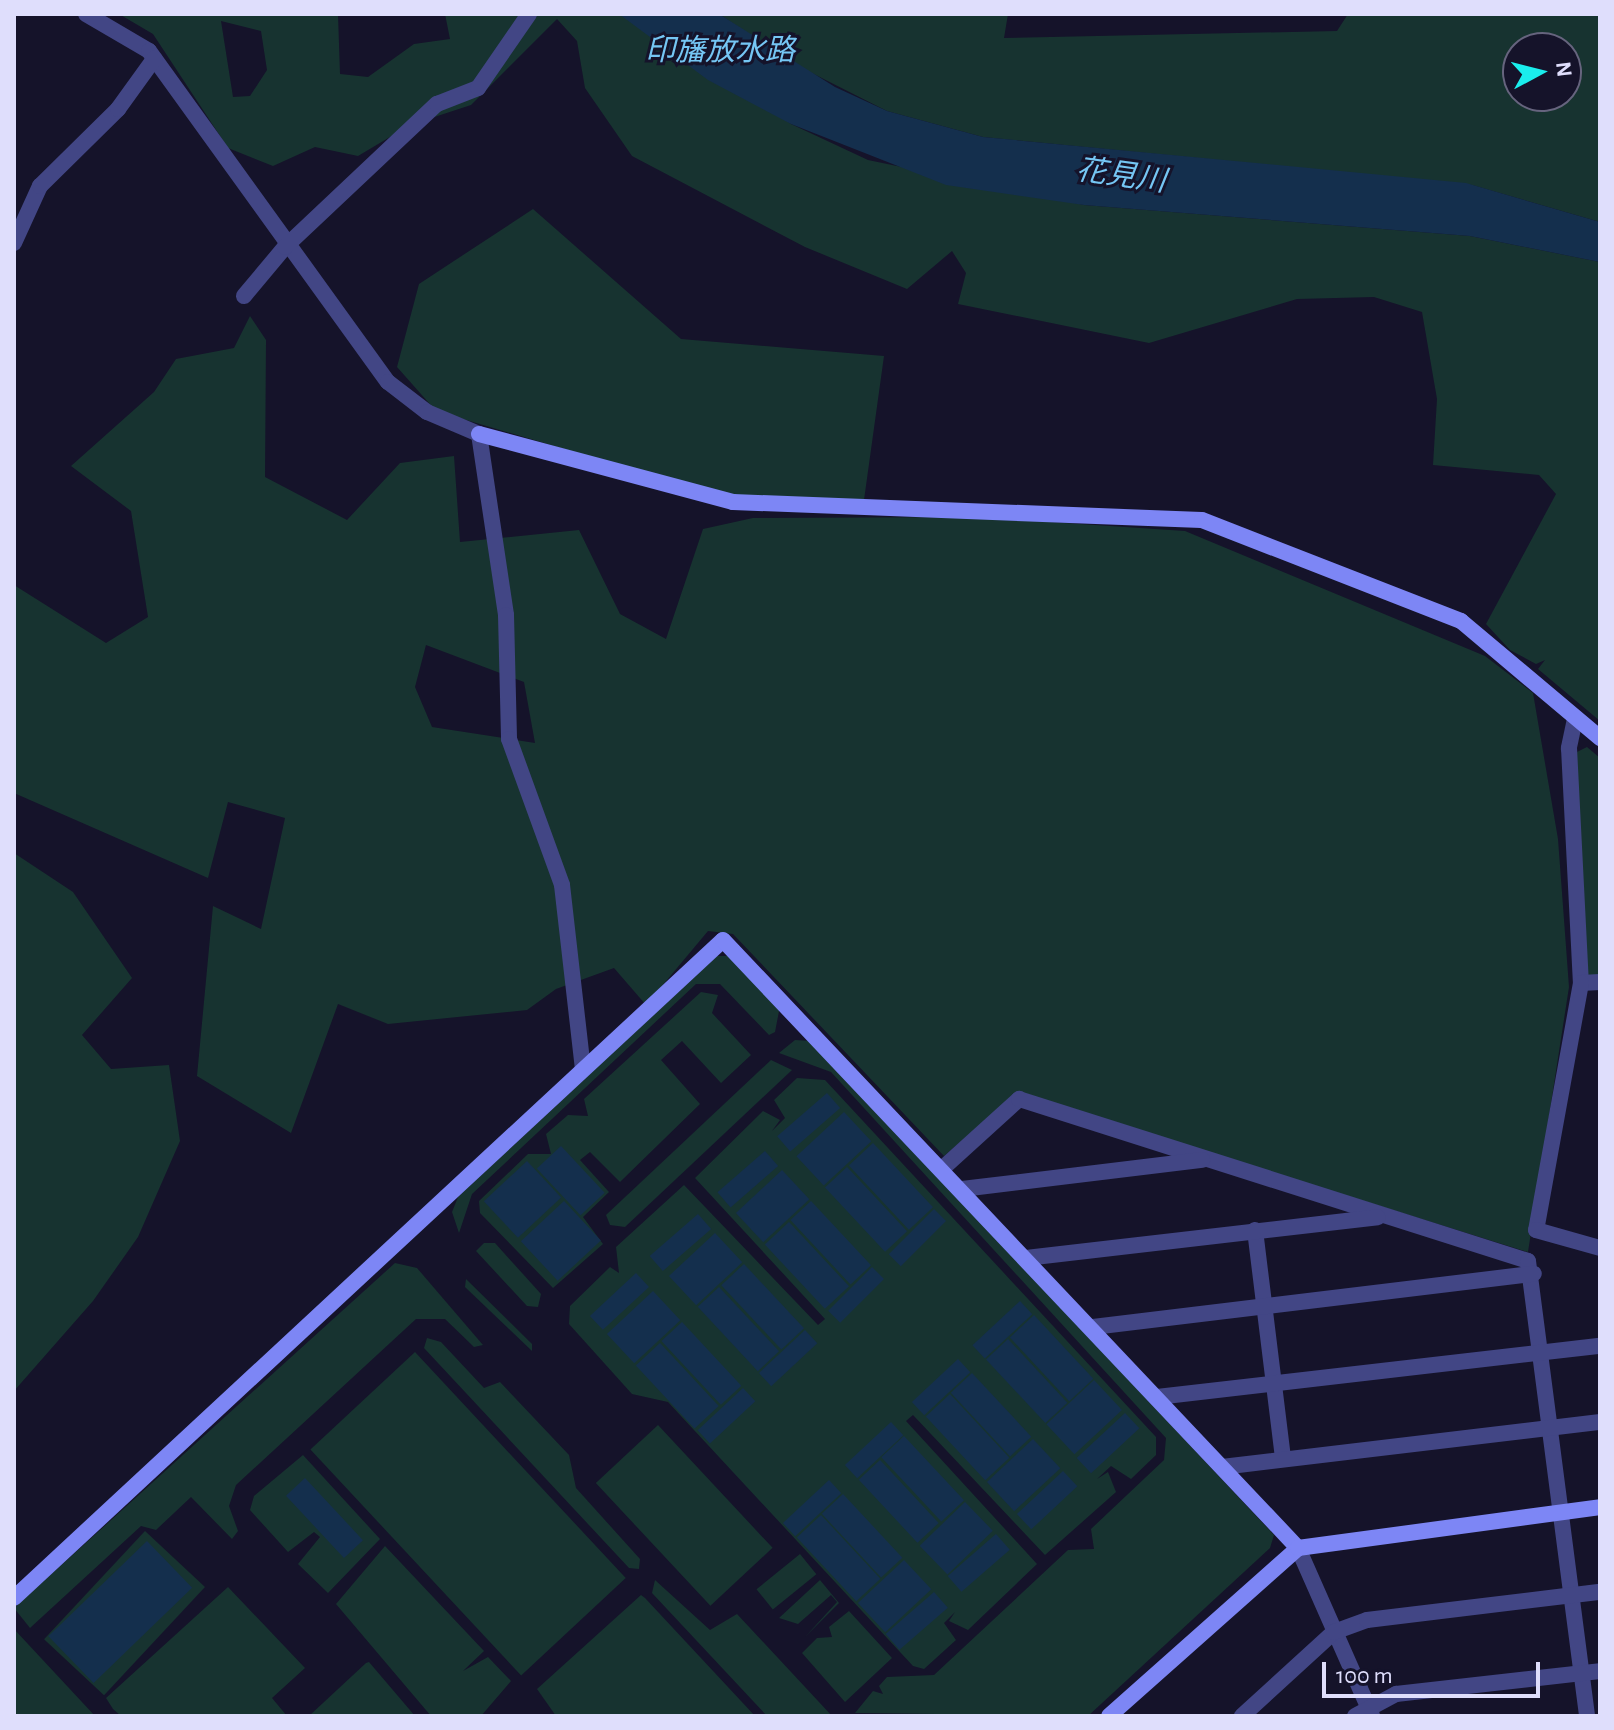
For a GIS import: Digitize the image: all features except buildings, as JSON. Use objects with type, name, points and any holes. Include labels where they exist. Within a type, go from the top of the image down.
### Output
[{"type":"street","points":[[86,14],[136,40],[154,59],[285,247],[388,382],[439,419],[479,434],[733,502],[1202,520],[1461,621],[1600,738]]},
{"type":"street","points":[[244,296],[285,247],[437,104],[478,88],[529,14]]},
{"type":"street","points":[[14,243],[40,186],[118,109],[154,59]]},
{"type":"street","points":[[479,434],[506,615],[509,739],[562,885],[583,1069]]},
{"type":"street","points":[[1575,719],[1569,748],[1581,983],[1536,1230],[1600,1248]]},
{"type":"street","points":[[14,1598],[716,943],[732,942],[1298,1548],[1365,1712],[1396,1694],[1600,1671]]},
{"type":"street","points":[[1581,983],[1600,982]]},
{"type":"street","points":[[943,1168],[1019,1099],[1528,1261],[1534,1274],[1587,1716]]},
{"type":"street","points":[[962,1189],[1208,1159]]},
{"type":"street","points":[[1026,1258],[1383,1216]]},
{"type":"street","points":[[1255,1230],[1283,1458]]},
{"type":"street","points":[[1093,1327],[1534,1274]]},
{"type":"street","points":[[1157,1397],[1600,1346]]},
{"type":"street","points":[[1222,1467],[1600,1422]]},
{"type":"street","points":[[1109,1716],[1298,1548],[1600,1507]]},
{"type":"street","points":[[1242,1716],[1334,1632],[1367,1620],[1600,1592]]},
{"type":"green space","points":[[119,14],[338,14],[340,74],[368,77],[414,44],[450,39],[445,14],[630,14],[791,124],[868,160],[1084,205],[1470,236],[1600,262],[1600,721],[1538,669],[1545,660],[1536,664],[1510,650],[1486,624],[1556,494],[1539,475],[1433,465],[1437,399],[1422,312],[1374,297],[1297,299],[1149,343],[958,304],[966,273],[952,251],[907,289],[805,247],[632,156],[585,88],[577,41],[557,19],[471,105],[410,125],[358,156],[315,147],[273,166],[228,148],[153,34]],"holes":[[[221,21],[261,31],[267,70],[250,96],[233,97]]]},
{"type":"green space","points":[[719,14],[1008,14],[1004,38],[1337,31],[1348,14],[1600,14],[1600,222],[1472,185],[983,137],[887,111],[796,65]]},
{"type":"green space","points":[[533,209],[681,339],[884,356],[864,500],[719,495],[436,411],[397,367],[419,284]]},
{"type":"green space","points":[[250,316],[266,340],[265,477],[347,520],[400,463],[454,456],[460,542],[579,530],[620,614],[666,639],[703,529],[753,518],[973,517],[1185,531],[1485,656],[1533,693],[1558,839],[1569,987],[1528,1252],[1017,1093],[944,1156],[733,934],[708,931],[646,1005],[614,968],[556,989],[527,1010],[388,1024],[338,1004],[291,1133],[197,1076],[213,906],[261,929],[285,818],[228,802],[208,878],[14,793],[14,585],[106,643],[148,617],[131,511],[71,466],[154,392],[176,359],[234,348]],"holes":[[[426,645],[524,682],[535,743],[432,727],[415,687]]]},
{"type":"green space","points":[[1587,747],[1600,758],[1600,976],[1585,976],[1575,753]]},
{"type":"green space","points":[[14,853],[73,892],[132,978],[82,1035],[111,1069],[169,1065],[180,1141],[138,1237],[93,1301],[14,1391]]},
{"type":"green space","points":[[717,956],[733,956],[780,1006],[775,1032],[769,1035],[720,984],[696,984],[472,1194],[459,1233],[452,1212],[458,1197]]},
{"type":"green space","points":[[701,992],[718,995],[712,1013],[751,1055],[721,1083],[682,1041],[661,1060],[700,1104],[620,1182],[590,1152],[580,1160],[609,1192],[583,1217],[603,1244],[553,1288],[480,1213],[479,1201],[528,1154],[551,1154],[546,1134],[568,1115],[588,1116],[584,1099]]},
{"type":"green space","points":[[795,1040],[811,1041],[1274,1535],[1270,1548],[1088,1716],[855,1713],[873,1691],[883,1694],[879,1686],[887,1677],[934,1675],[1068,1550],[1094,1549],[1091,1529],[1164,1460],[1166,1438],[831,1072],[779,1053]]},
{"type":"green space","points":[[771,1060],[792,1070],[625,1227],[610,1225],[606,1215]]},
{"type":"green space","points":[[797,1078],[825,1080],[1156,1437],[1156,1455],[1131,1479],[1111,1466],[1097,1479],[1108,1472],[1116,1492],[1045,1555],[913,1415],[906,1421],[1037,1564],[968,1630],[949,1621],[955,1612],[944,1623],[956,1640],[924,1669],[913,1666],[668,1402],[632,1394],[569,1324],[570,1306],[610,1267],[619,1273],[616,1247],[684,1185],[818,1325],[825,1319],[695,1178],[763,1111],[780,1120],[772,1131],[785,1118],[774,1100]]},
{"type":"green space","points":[[484,1243],[495,1243],[541,1294],[538,1307],[527,1306],[476,1251]]},
{"type":"green space","points":[[395,1263],[417,1268],[483,1345],[474,1347],[445,1319],[416,1319],[236,1485],[229,1506],[238,1531],[232,1539],[191,1497],[156,1530],[141,1526],[30,1628],[14,1608]]},
{"type":"green space","points":[[466,1279],[532,1344],[532,1351],[465,1287]]},
{"type":"green space","points":[[427,1338],[441,1342],[484,1388],[500,1382],[569,1455],[576,1488],[640,1559],[639,1569],[629,1568],[424,1348]]},
{"type":"green space","points":[[415,1352],[626,1578],[521,1676],[310,1450]]},
{"type":"green space","points":[[658,1425],[773,1548],[710,1606],[596,1483]]},
{"type":"green space","points":[[303,1455],[380,1539],[328,1593],[298,1564],[320,1537],[314,1532],[288,1552],[250,1510],[254,1496]]},
{"type":"green space","points":[[145,1531],[205,1587],[104,1695],[44,1639]]},
{"type":"green space","points":[[385,1546],[484,1651],[463,1671],[488,1657],[511,1681],[481,1716],[431,1716],[336,1604]]},
{"type":"green space","points":[[800,1554],[816,1574],[773,1609],[756,1589]]},
{"type":"green space","points":[[655,1580],[710,1630],[737,1614],[832,1716],[767,1716],[652,1593]]},
{"type":"green space","points":[[820,1580],[839,1603],[805,1637],[837,1602],[831,1595],[798,1624],[779,1618]]},
{"type":"green space","points":[[228,1587],[305,1668],[272,1698],[287,1716],[121,1716],[113,1709],[106,1698]]},
{"type":"green space","points":[[641,1595],[755,1716],[556,1716],[537,1689]]},
{"type":"green space","points":[[849,1611],[892,1658],[845,1702],[802,1653],[817,1638],[832,1637],[829,1627]]},
{"type":"green space","points":[[14,1629],[95,1716],[14,1716]]},
{"type":"green space","points":[[369,1662],[415,1716],[309,1716],[366,1663]]},
{"type":"water","name":"印旛放水路","points":[[619,14],[719,14],[835,87],[887,111],[983,137],[1466,183],[1600,222],[1600,262],[1470,236],[1084,205],[946,185],[791,124],[708,80]]},
{"type":"water","points":[[827,1093],[840,1108],[790,1151],[777,1136]]},
{"type":"water","points":[[844,1112],[871,1141],[824,1186],[796,1156]]},
{"type":"water","points":[[873,1143],[933,1207],[909,1230],[849,1166]]},
{"type":"water","points":[[561,1146],[605,1193],[581,1215],[537,1169]]},
{"type":"water","points":[[765,1151],[778,1166],[731,1207],[717,1192]]},
{"type":"water","points":[[527,1161],[561,1198],[518,1238],[484,1201]]},
{"type":"water","points":[[847,1167],[907,1231],[885,1252],[825,1187]]},
{"type":"water","points":[[782,1170],[809,1199],[763,1242],[736,1213]]},
{"type":"water","points":[[564,1201],[601,1240],[558,1281],[521,1241]]},
{"type":"water","points":[[811,1201],[871,1265],[851,1284],[791,1220]]},
{"type":"water","points":[[934,1209],[946,1221],[901,1266],[889,1254]]},
{"type":"water","points":[[698,1214],[711,1229],[663,1271],[650,1256]]},
{"type":"water","points":[[789,1222],[849,1286],[825,1309],[765,1245]]},
{"type":"water","points":[[715,1233],[742,1262],[696,1305],[669,1276]]},
{"type":"water","points":[[744,1264],[804,1328],[781,1350],[721,1285]]},
{"type":"water","points":[[872,1267],[884,1279],[840,1323],[828,1311]]},
{"type":"water","points":[[636,1273],[649,1287],[603,1330],[590,1316]]},
{"type":"water","points":[[719,1287],[779,1351],[758,1371],[698,1307]]},
{"type":"water","points":[[653,1291],[680,1320],[634,1363],[607,1334]]},
{"type":"water","points":[[1020,1301],[1032,1314],[985,1358],[972,1345]]},
{"type":"water","points":[[1034,1315],[1093,1379],[1069,1401],[1010,1338]]},
{"type":"water","points":[[682,1322],[741,1386],[721,1405],[662,1341]]},
{"type":"water","points":[[805,1330],[817,1343],[771,1386],[759,1373]]},
{"type":"water","points":[[1008,1339],[1067,1403],[1045,1423],[986,1359]]},
{"type":"water","points":[[660,1343],[719,1406],[695,1428],[636,1366]]},
{"type":"water","points":[[958,1359],[970,1372],[924,1415],[912,1402]]},
{"type":"water","points":[[972,1373],[1031,1437],[1010,1456],[951,1393]]},
{"type":"water","points":[[1094,1380],[1122,1410],[1074,1454],[1046,1424]]},
{"type":"water","points":[[743,1388],[755,1401],[710,1443],[698,1430]]},
{"type":"water","points":[[950,1394],[1009,1458],[985,1480],[926,1417]]},
{"type":"water","points":[[1125,1413],[1139,1428],[1091,1473],[1077,1458]]},
{"type":"water","points":[[891,1422],[903,1435],[857,1478],[845,1465]]},
{"type":"water","points":[[904,1436],[964,1500],[941,1522],[881,1457]]},
{"type":"water","points":[[1033,1439],[1060,1468],[1014,1511],[987,1482]]},
{"type":"water","points":[[880,1460],[939,1523],[917,1543],[859,1480]]},
{"type":"water","points":[[1063,1471],[1077,1486],[1031,1529],[1017,1514]]},
{"type":"water","points":[[305,1478],[363,1540],[344,1558],[286,1496]]},
{"type":"water","points":[[829,1480],[841,1493],[795,1536],[783,1523]]},
{"type":"water","points":[[843,1494],[902,1558],[881,1577],[822,1514]]},
{"type":"water","points":[[965,1502],[993,1531],[947,1575],[920,1546]]},
{"type":"water","points":[[821,1515],[880,1579],[856,1601],[797,1538]]},
{"type":"water","points":[[996,1534],[1010,1550],[961,1592],[948,1576]]},
{"type":"water","points":[[147,1541],[192,1588],[94,1683],[48,1636]]},
{"type":"water","points":[[904,1560],[931,1589],[885,1632],[858,1603]]},
{"type":"water","points":[[934,1592],[948,1608],[899,1650],[886,1634]]},
{"type":"water label","name":"花見川","points":[[1121,176]]}]
